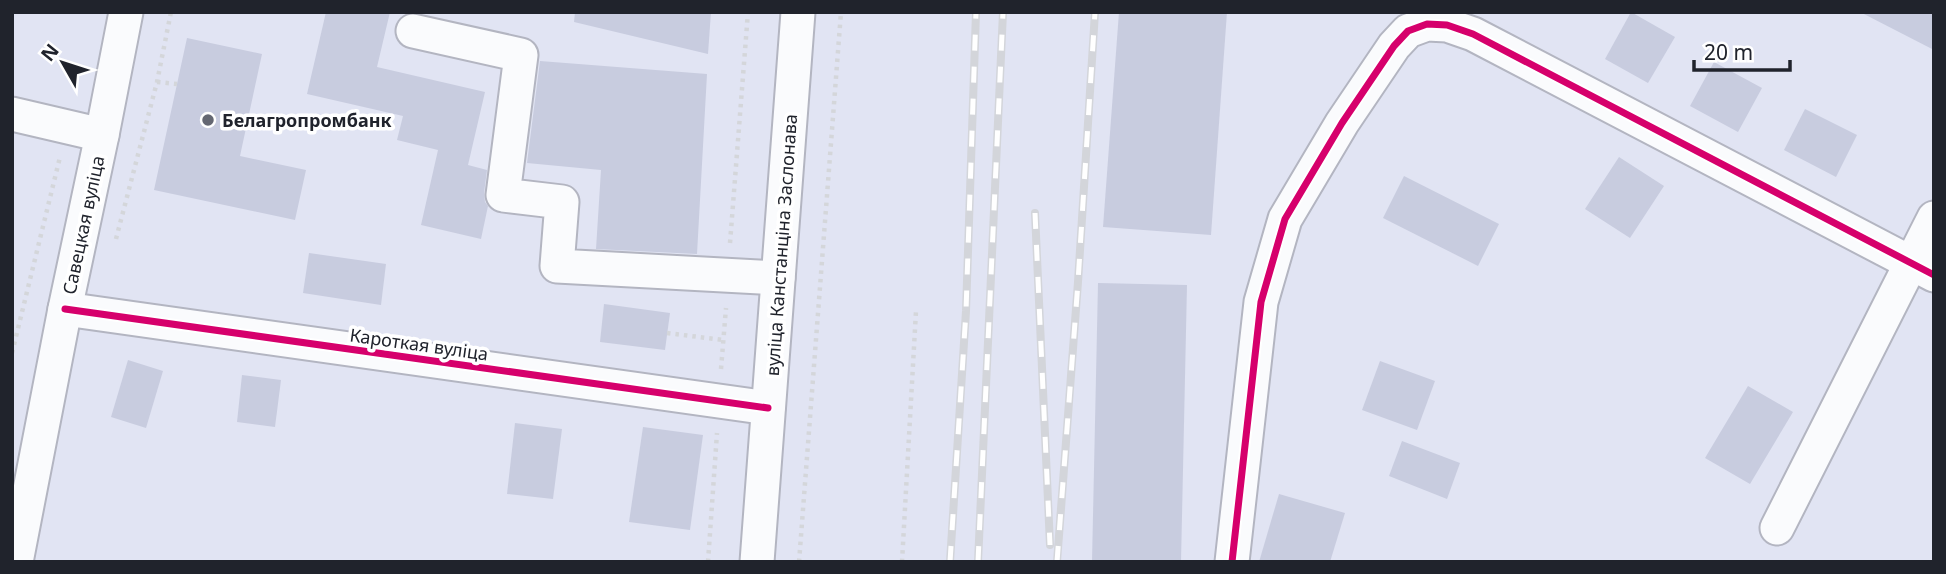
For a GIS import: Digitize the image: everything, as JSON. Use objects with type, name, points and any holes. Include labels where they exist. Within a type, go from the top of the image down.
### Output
[{"type":"street","name":"Савецкая вуліца","points":[[15,556],[126,12]]},
{"type":"street","name":"вуліца Канстанціна Заслонава","points":[[757,562],[798,12]]},
{"type":"street","points":[[1232,562],[1261,302],[1285,219],[1342,123],[1394,46],[1408,31],[1427,24],[1447,25],[1473,34],[1922,269]]},
{"type":"street","points":[[413,31],[521,55],[503,195],[562,202],[557,266],[778,278]]},
{"type":"street","points":[[12,114],[103,135]]},
{"type":"street","points":[[1777,528],[1922,269],[1934,218]]},
{"type":"street","name":"Кароткая вуліца","points":[[65,309],[768,408]]},
{"type":"path","points":[[799,562],[841,12]]},
{"type":"path","points":[[157,82],[177,84]]},
{"type":"path","points":[[12,353],[67,127]]},
{"type":"path","points":[[902,562],[916,311]]},
{"type":"path","points":[[667,333],[723,340]]},
{"type":"building","points":[[326,12],[390,12],[377,67],[485,92],[468,165],[487,170],[484,193],[488,206],[481,239],[421,225],[438,150],[397,140],[403,116],[307,94]]},
{"type":"building","points":[[575,12],[711,12],[708,54],[574,22]]},
{"type":"building","points":[[1119,12],[1227,12],[1211,235],[1103,227]]},
{"type":"building","points":[[1631,12],[1675,37],[1648,83],[1605,59]]},
{"type":"building","points":[[1860,12],[1934,12],[1934,50]]},
{"type":"building","name":"Белагропромбанк","points":[[187,38],[262,54],[240,156],[306,170],[295,220],[154,190]]},
{"type":"building","points":[[540,61],[707,74],[697,254],[596,249],[601,170],[527,163]]},
{"type":"building","points":[[1714,62],[1762,88],[1738,132],[1690,106]]},
{"type":"building","points":[[1805,109],[1857,135],[1836,177],[1784,150]]},
{"type":"building","points":[[1619,157],[1664,186],[1630,238],[1585,209]]},
{"type":"building","points":[[1404,176],[1499,224],[1478,266],[1383,218]]},
{"type":"building","points":[[309,253],[386,264],[381,305],[303,293]]},
{"type":"building","points":[[1098,283],[1187,285],[1181,562],[1092,562]]},
{"type":"building","points":[[604,304],[670,313],[665,350],[600,342]]},
{"type":"building","points":[[128,360],[163,371],[146,428],[111,417]]},
{"type":"building","points":[[1380,361],[1435,381],[1417,430],[1362,410]]},
{"type":"building","points":[[242,375],[281,380],[275,427],[237,422]]},
{"type":"building","points":[[1748,386],[1793,412],[1750,484],[1705,458]]},
{"type":"building","points":[[515,423],[562,429],[553,499],[507,494]]},
{"type":"building","points":[[643,427],[703,435],[690,530],[629,522]]},
{"type":"building","points":[[1402,441],[1460,463],[1447,499],[1389,476]]},
{"type":"building","points":[[1279,494],[1345,513],[1330,562],[1259,562]]},
{"type":"railway","points":[[950,562],[966,311],[976,12]]},
{"type":"railway","points":[[978,562],[1003,12]]},
{"type":"railway","points":[[1057,562],[1095,12]]},
{"type":"railway","points":[[1035,213],[1050,545]]},
{"type":"cycle path","points":[[1232,562],[1261,302],[1285,219],[1342,123],[1394,46],[1408,31],[1427,24],[1447,25],[1473,34],[1934,275]]},
{"type":"cycle path","points":[[65,309],[768,408]]},
{"type":"place","name":"Белагропромбанк","points":[[208,120]]}]
